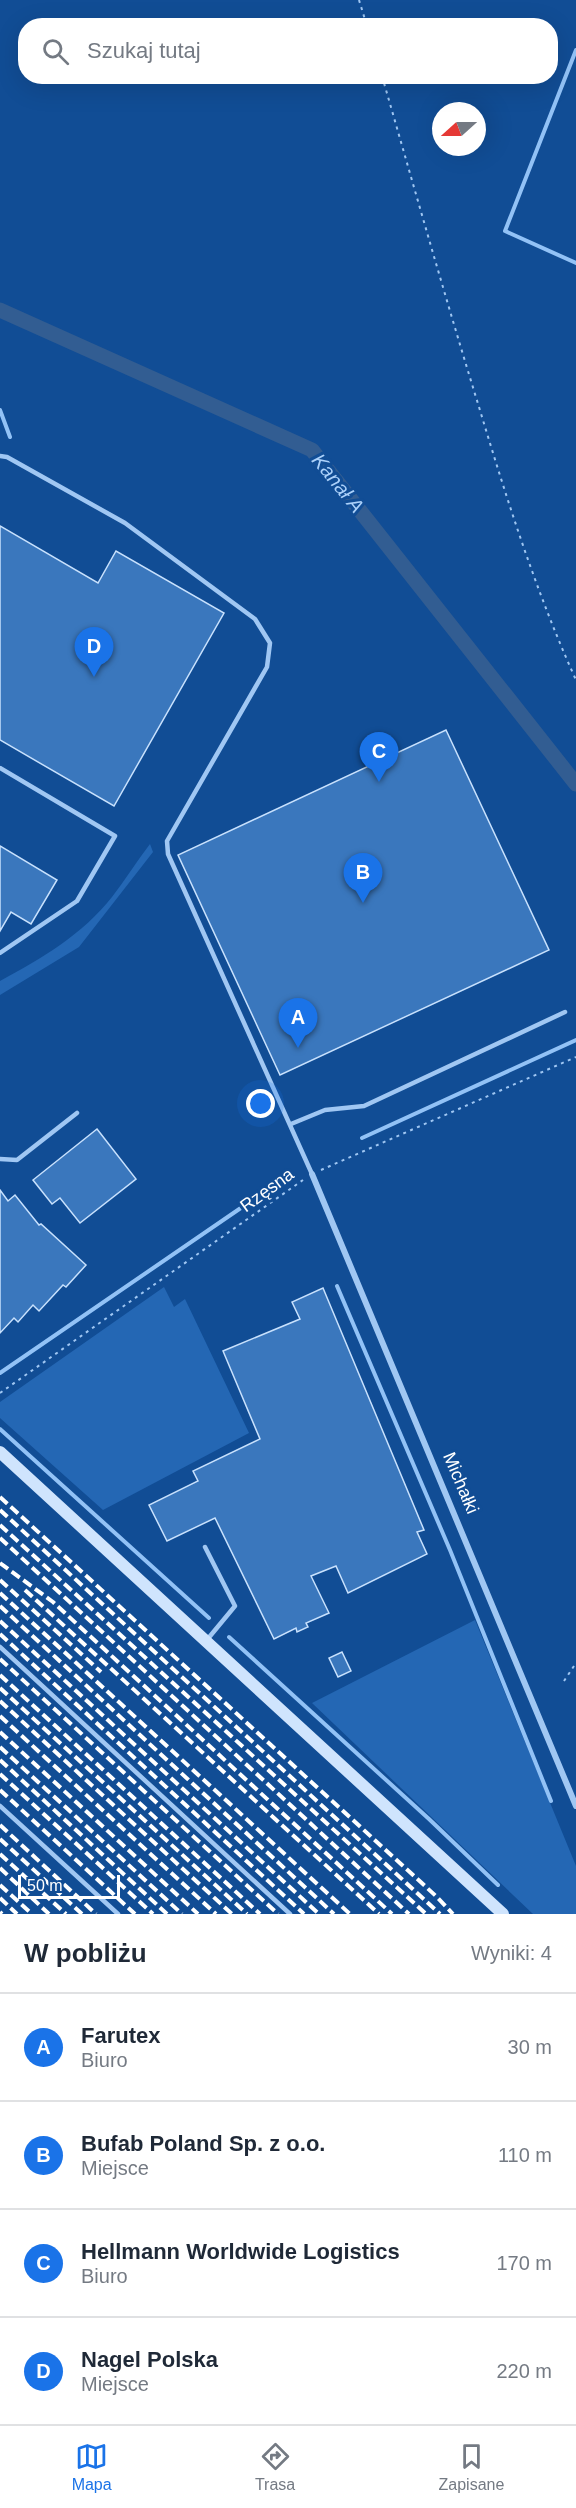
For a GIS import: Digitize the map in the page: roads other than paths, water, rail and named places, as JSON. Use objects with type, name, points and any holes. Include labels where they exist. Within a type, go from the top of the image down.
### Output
[{"type":"street","name":"Michałki","points":[[312,1174],[576,1806]]},
{"type":"street","points":[[0,1452],[503,1914]]},
{"type":"lane","points":[[0,456],[7,457],[125,523],[255,619],[270,644],[267,667],[167,841],[168,854],[312,1174]]},
{"type":"lane","points":[[0,768],[116,836],[77,901],[0,954]]},
{"type":"lane","points":[[291,1124],[325,1110],[364,1106],[565,1012]]},
{"type":"lane","points":[[0,1158],[17,1160],[77,1113]]},
{"type":"lane","points":[[205,1547],[235,1606],[206,1641]]},
{"type":"lane","points":[[0,1647],[290,1914]]},
{"type":"lane","points":[[0,1806],[118,1914]]},
{"type":"waterway","points":[[576,50],[505,231],[576,263]]},
{"type":"waterway","name":"Kanał A","points":[[0,310],[312,450],[576,784]]},
{"type":"waterway","points":[[0,410],[10,437]]},
{"type":"waterway","points":[[362,1138],[576,1040]]},
{"type":"waterway","points":[[0,1373],[251,1201]]},
{"type":"waterway","points":[[337,1286],[450,1550],[551,1801]]},
{"type":"waterway","points":[[0,1429],[209,1618]]},
{"type":"waterway","points":[[229,1637],[498,1885]]},
{"type":"railway","points":[[0,1497],[453,1914]]},
{"type":"railway","points":[[0,1510],[440,1914]]},
{"type":"railway","points":[[0,1525],[426,1914]]},
{"type":"railway","points":[[0,1538],[409,1914]]},
{"type":"railway","points":[[0,1563],[53,1602],[392,1914]]},
{"type":"railway","points":[[0,1580],[101,1672]]},
{"type":"railway","points":[[25,1590],[379,1914]]},
{"type":"railway","points":[[0,1593],[350,1914]]},
{"type":"railway","points":[[0,1606],[334,1914]]},
{"type":"railway","points":[[0,1621],[319,1914]]},
{"type":"railway","points":[[0,1634],[304,1914]]},
{"type":"railway","points":[[0,1659],[278,1914]]},
{"type":"railway","points":[[0,1675],[260,1914]]},
{"type":"railway","points":[[0,1688],[247,1914]]},
{"type":"railway","points":[[0,1701],[232,1914]]},
{"type":"railway","points":[[0,1716],[216,1914]]},
{"type":"railway","points":[[0,1732],[198,1914]]},
{"type":"railway","points":[[0,1747],[182,1914]]},
{"type":"railway","points":[[0,1760],[167,1914]]},
{"type":"railway","points":[[0,1774],[153,1914]]},
{"type":"railway","points":[[0,1790],[135,1914]]},
{"type":"railway","points":[[0,1825],[96,1914]]},
{"type":"railway","points":[[0,1839],[82,1914]]},
{"type":"railway","points":[[0,1854],[66,1914]]},
{"type":"railway","points":[[0,1868],[49,1914]]},
{"type":"railway","points":[[0,1885],[32,1914]]},
{"type":"railway","points":[[0,1898],[17,1914]]},
{"type":"place","name":"Nagel Polska","points":[[94,677]]},
{"type":"place","name":"Hellmann Worldwide Logistics","points":[[379,782]]},
{"type":"place","name":"Bufab Poland Sp. z o.o.","points":[[363,903]]},
{"type":"place","name":"Farutex","points":[[298,1048]]}]
